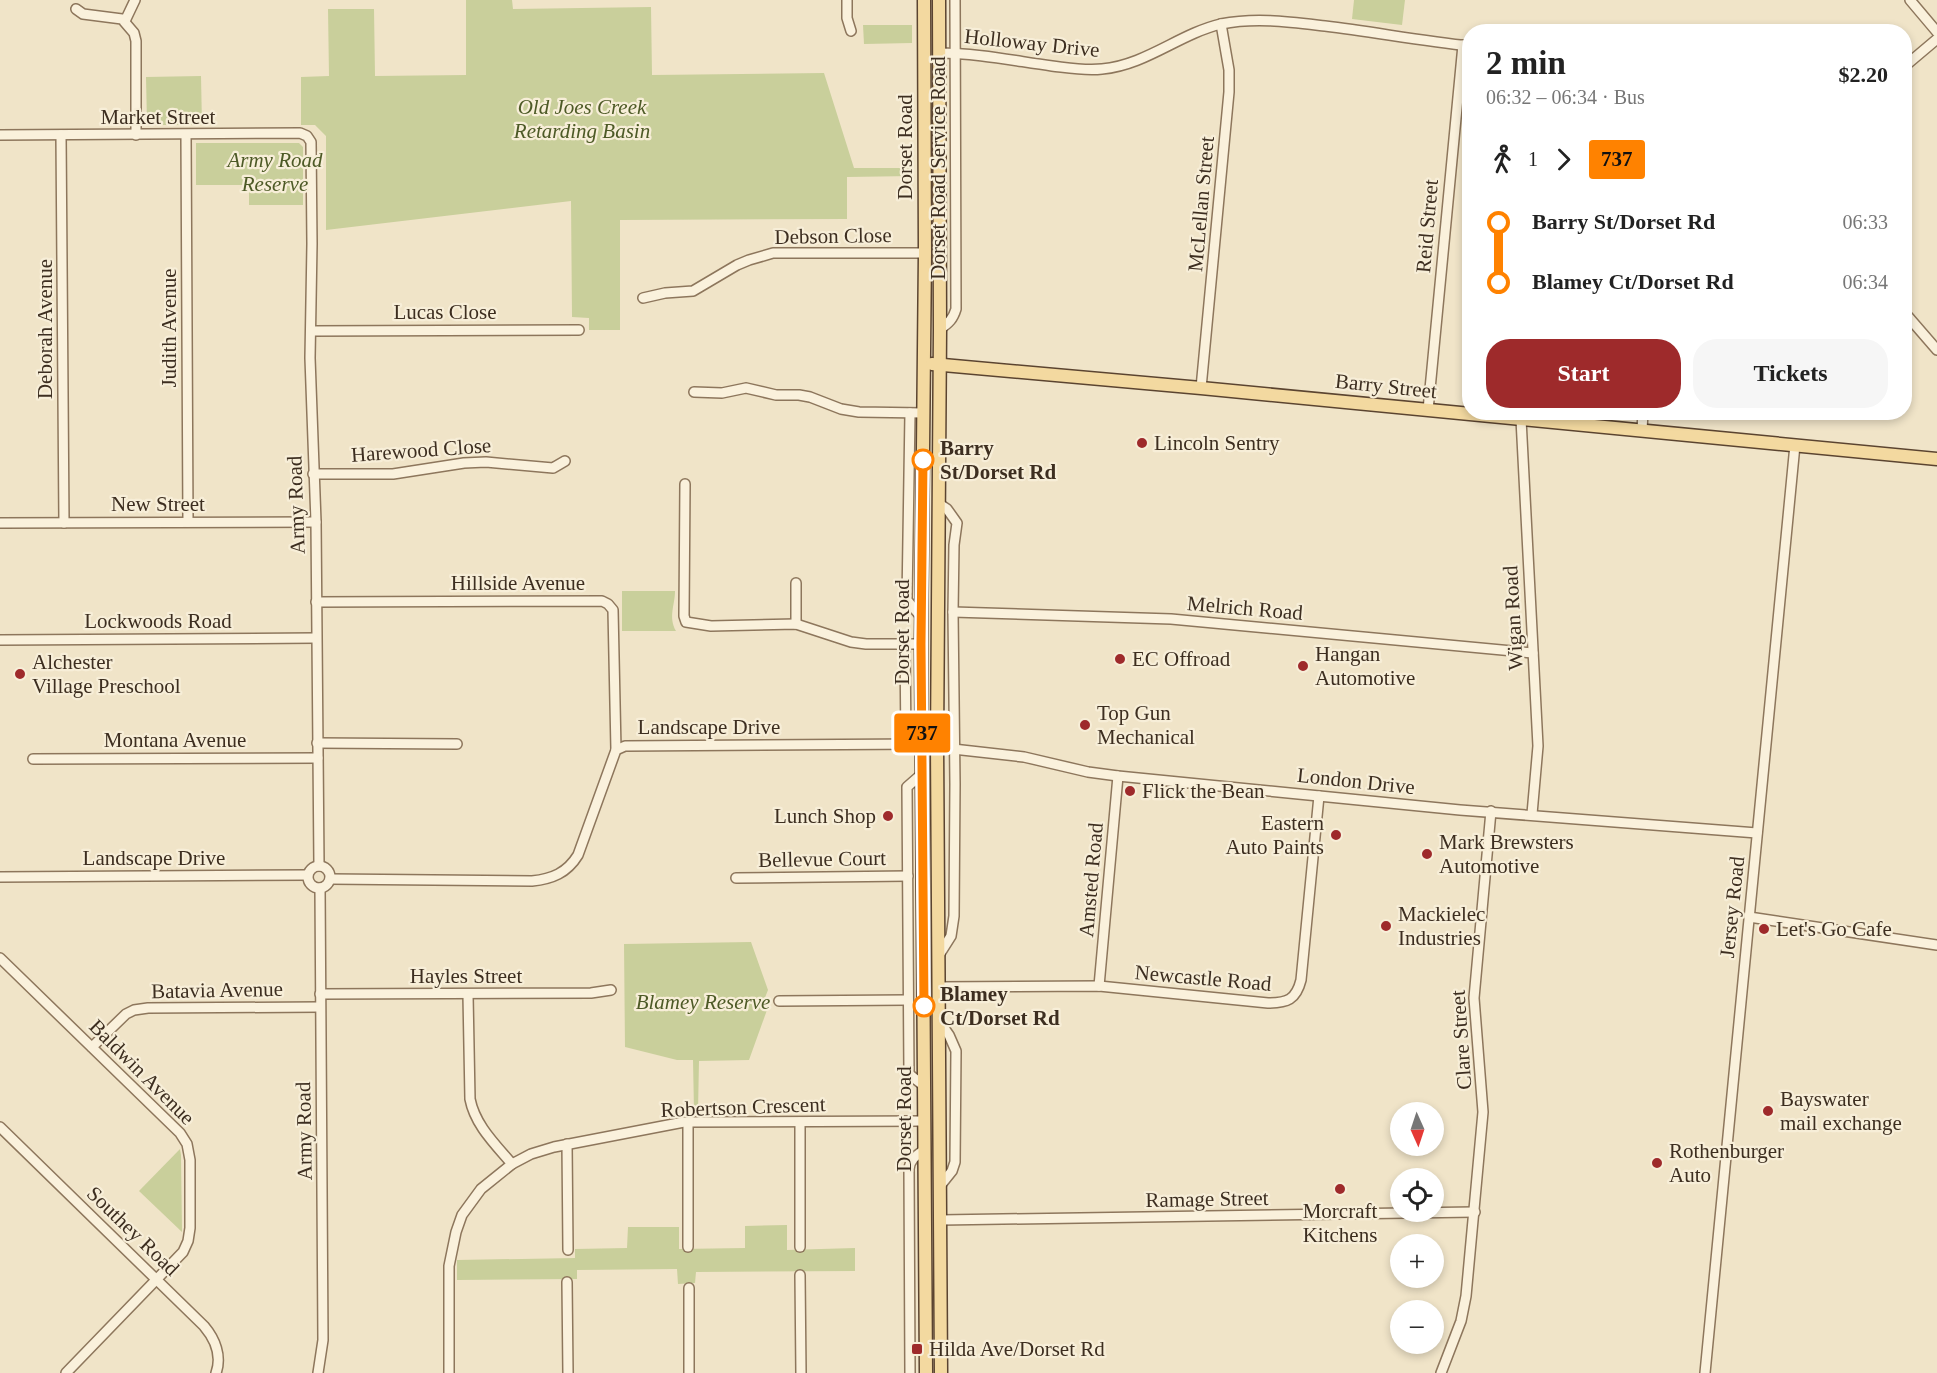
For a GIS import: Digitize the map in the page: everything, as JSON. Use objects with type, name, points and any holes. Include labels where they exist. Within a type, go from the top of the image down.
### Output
[{"type":"main road","name":"Dorset Road","points":[[924,0],[925,253],[921,644],[926,1373]]},
{"type":"main road","name":"Dorset Road","points":[[939,0],[937,744],[941,1373]]},
{"type":"main road","name":"Barry Street","points":[[924,363],[1462,413]]},
{"type":"main road","name":"Barry Street","points":[[1532,420],[1937,459]]},
{"type":"main road","points":[[922,510],[938,503]]},
{"type":"main road","points":[[922,744],[937,744]]},
{"type":"main road","points":[[924,1121],[940,1121]]},
{"type":"main road","points":[[924,1220],[941,1220]]},
{"type":"main road","points":[[926,1343],[941,1332]]},
{"type":"street","points":[[125,21],[135,0]]},
{"type":"street","points":[[847,0],[851,31]]},
{"type":"street","name":"Dorset Road Service Road","points":[[939,329],[949,323],[956,309],[955,0]]},
{"type":"street","points":[[1910,0],[1937,32]]},
{"type":"street","points":[[76,9],[83,14],[107,16],[125,21],[134,33],[136,41],[136,135]]},
{"type":"street","name":"Holloway Drive","points":[[939,52],[1072,69],[1101,70],[1145,59],[1192,34],[1221,24],[1276,20],[1378,32],[1462,45]]},
{"type":"street","name":"McLellan Street","points":[[1201,388],[1230,92],[1229,70],[1221,24]]},
{"type":"street","points":[[1912,60],[1937,39]]},
{"type":"street","name":"Reid Street","points":[[1428,410],[1462,84]]},
{"type":"street","name":"Market Street","points":[[0,135],[300,133],[307,136],[311,142]]},
{"type":"street","name":"Deborah Avenue","points":[[61,135],[64,523]]},
{"type":"street","name":"Judith Avenue","points":[[186,135],[188,522]]},
{"type":"street","name":"Army Road","points":[[311,142],[312,331],[310,358],[316,522],[318,866]]},
{"type":"street","name":"Debson Close","points":[[643,298],[665,292],[693,291],[737,265],[773,253],[925,253]]},
{"type":"street","points":[[1912,321],[1937,350]]},
{"type":"street","name":"Lucas Close","points":[[312,331],[579,330]]},
{"type":"street","points":[[694,392],[722,393],[746,388],[776,395],[799,395],[841,409],[859,412],[923,413]]},
{"type":"street","points":[[910,413],[907,600],[921,617]]},
{"type":"street","name":"Wigan Road","points":[[1521,420],[1538,746],[1532,814]]},
{"type":"street","points":[[1642,430],[1643,420]]},
{"type":"street","name":"Jersey Road","points":[[1706,1373],[1795,445]]},
{"type":"street","name":"Harewood Close","points":[[313,474],[393,474],[464,463],[486,462],[553,468],[565,461]]},
{"type":"street","points":[[685,484],[684,616],[686,622],[711,626],[796,624],[851,642],[921,644]]},
{"type":"street","points":[[938,503],[947,509],[957,523],[954,545],[953,612],[954,916],[951,936],[939,955]]},
{"type":"street","name":"New Street","points":[[0,523],[316,522]]},
{"type":"street","points":[[796,583],[796,624]]},
{"type":"street","name":"Hillside Avenue","points":[[316,602],[602,601],[613,610],[616,750]]},
{"type":"street","name":"Melrich Road","points":[[953,612],[1171,619],[1533,653]]},
{"type":"street","name":"Lockwoods Road","points":[[0,640],[316,638]]},
{"type":"street","points":[[905,644],[906,745]]},
{"type":"street","points":[[317,743],[457,744]]},
{"type":"street","name":"Landscape Drive","points":[[330,879],[532,881],[558,875],[567,869],[578,855],[616,750],[625,746],[922,744]]},
{"type":"street","name":"London Drive","points":[[953,748],[1024,757],[1088,772],[1118,776],[1491,812],[1757,833]]},
{"type":"street","name":"Montana Avenue","points":[[33,759],[318,758]]},
{"type":"street","points":[[922,773],[907,787],[908,1000],[909,1074],[924,1086]]},
{"type":"street","name":"Amsted Road","points":[[1099,986],[1118,776]]},
{"type":"street","name":"Newcastle Road","points":[[939,987],[1099,986],[1281,1003],[1298,993],[1301,981],[1319,796]]},
{"type":"street","name":"Clare Street","points":[[1441,1373],[1461,1321],[1470,1267],[1475,1212],[1483,1112],[1474,990],[1491,812]]},
{"type":"street","points":[[318,866],[327,870],[330,879],[325,886],[320,888],[311,885],[308,875],[318,866]]},
{"type":"street","name":"Landscape Drive","points":[[0,878],[308,875]]},
{"type":"street","name":"Bellevue Court","points":[[736,878],[908,876]]},
{"type":"street","name":"Army Road","points":[[318,1373],[323,1340],[320,888]]},
{"type":"street","points":[[908,897],[923,925]]},
{"type":"street","points":[[1749,917],[1937,945]]},
{"type":"street","name":"Baldwin Avenue","points":[[0,958],[180,1133],[187,1144],[190,1160],[190,1228],[183,1252],[66,1373]]},
{"type":"street","name":"Hayles Street","points":[[320,994],[468,995],[591,993],[611,990]]},
{"type":"street","points":[[468,995],[472,1112],[478,1123],[512,1164]]},
{"type":"street","points":[[779,1001],[908,1000]]},
{"type":"street","name":"Batavia Avenue","points":[[92,1047],[126,1014],[134,1010],[320,1007]]},
{"type":"street","points":[[939,1021],[956,1051],[955,1162],[940,1186]]},
{"type":"street","name":"Robertson Crescent","points":[[449,1373],[449,1266],[456,1232],[462,1215],[481,1189],[512,1164],[531,1154],[567,1144],[688,1122],[924,1121]]},
{"type":"street","points":[[688,1122],[688,1247]]},
{"type":"street","points":[[800,1122],[800,1247]]},
{"type":"street","name":"Southey Road","points":[[0,1126],[213,1337],[218,1363],[216,1373]]},
{"type":"street","points":[[567,1144],[568,1250]]},
{"type":"street","points":[[910,1373],[909,1169],[914,1158],[924,1150]]},
{"type":"street","name":"Ramage Street","points":[[941,1220],[1475,1212]]},
{"type":"street","points":[[800,1275],[801,1373]]},
{"type":"street","points":[[567,1282],[568,1373]]},
{"type":"street","points":[[689,1288],[690,1373]]},
{"type":"green space","name":"Old Joes Creek Retarding Basin","points":[[466,0],[512,0],[513,9],[651,7],[652,75],[824,73],[854,168],[912,168],[913,176],[847,177],[847,219],[620,220],[620,330],[589,330],[589,318],[572,317],[571,201],[326,230],[326,136],[315,125],[301,125],[301,77],[329,76],[328,9],[374,9],[375,76],[466,75]]},
{"type":"green space","points":[[1354,0],[1405,0],[1402,25],[1352,19]]},
{"type":"green space","points":[[863,25],[912,25],[912,43],[864,44]]},
{"type":"green space","points":[[201,76],[202,125],[150,125],[147,123],[146,77]]},
{"type":"green space","name":"Army Road Reserve","points":[[196,143],[299,143],[303,147],[303,205],[249,205],[249,185],[196,185]]},
{"type":"green space","points":[[622,591],[675,591],[672,616],[676,631],[622,631]]},
{"type":"green space","name":"Blamey Reserve","points":[[751,942],[768,990],[764,1000],[767,1010],[749,1060],[699,1061],[698,1111],[694,1111],[693,1060],[677,1060],[625,1047],[624,944]]},
{"type":"green space","points":[[180,1149],[181,1155],[182,1232],[139,1191]]},
{"type":"green space","points":[[787,1225],[787,1250],[855,1248],[855,1271],[696,1272],[695,1283],[678,1284],[677,1269],[577,1270],[577,1279],[457,1280],[457,1260],[575,1258],[575,1249],[627,1248],[628,1227],[679,1227],[679,1249],[745,1248],[745,1226]]},
{"type":"bus line","name":"737","points":[[923,460],[921,644],[924,1006]]},
{"type":"place","name":"Lincoln Sentry","points":[[1142,443]]},
{"type":"place","name":"Barry St/Dorset Rd","points":[[923,460]]},
{"type":"place","name":"EC Offroad","points":[[1120,659]]},
{"type":"place","name":"Hangan Automotive","points":[[1303,666]]},
{"type":"place","name":"Alchester Village Preschool","points":[[20,674]]},
{"type":"place","name":"Top Gun Mechanical","points":[[1085,725]]},
{"type":"place","name":"Flick the Bean","points":[[1130,791]]},
{"type":"place","name":"Lunch Shop","points":[[888,816]]},
{"type":"place","name":"Eastern Auto Paints","points":[[1336,835]]},
{"type":"place","name":"Mark Brewsters Automotive","points":[[1427,854]]},
{"type":"place","name":"Mackielec Industries","points":[[1386,926]]},
{"type":"place","name":"Let's Go Cafe","points":[[1764,929]]},
{"type":"place","name":"Blamey Ct/Dorset Rd","points":[[924,1006]]},
{"type":"place","name":"Bayswater mail exchange","points":[[1768,1111]]},
{"type":"place","name":"Rothenburger Auto","points":[[1657,1163]]},
{"type":"place","name":"Morcraft Kitchens","points":[[1340,1189]]},
{"type":"place","name":"Hilda Ave/Dorset Rd","points":[[917,1349]]}]
